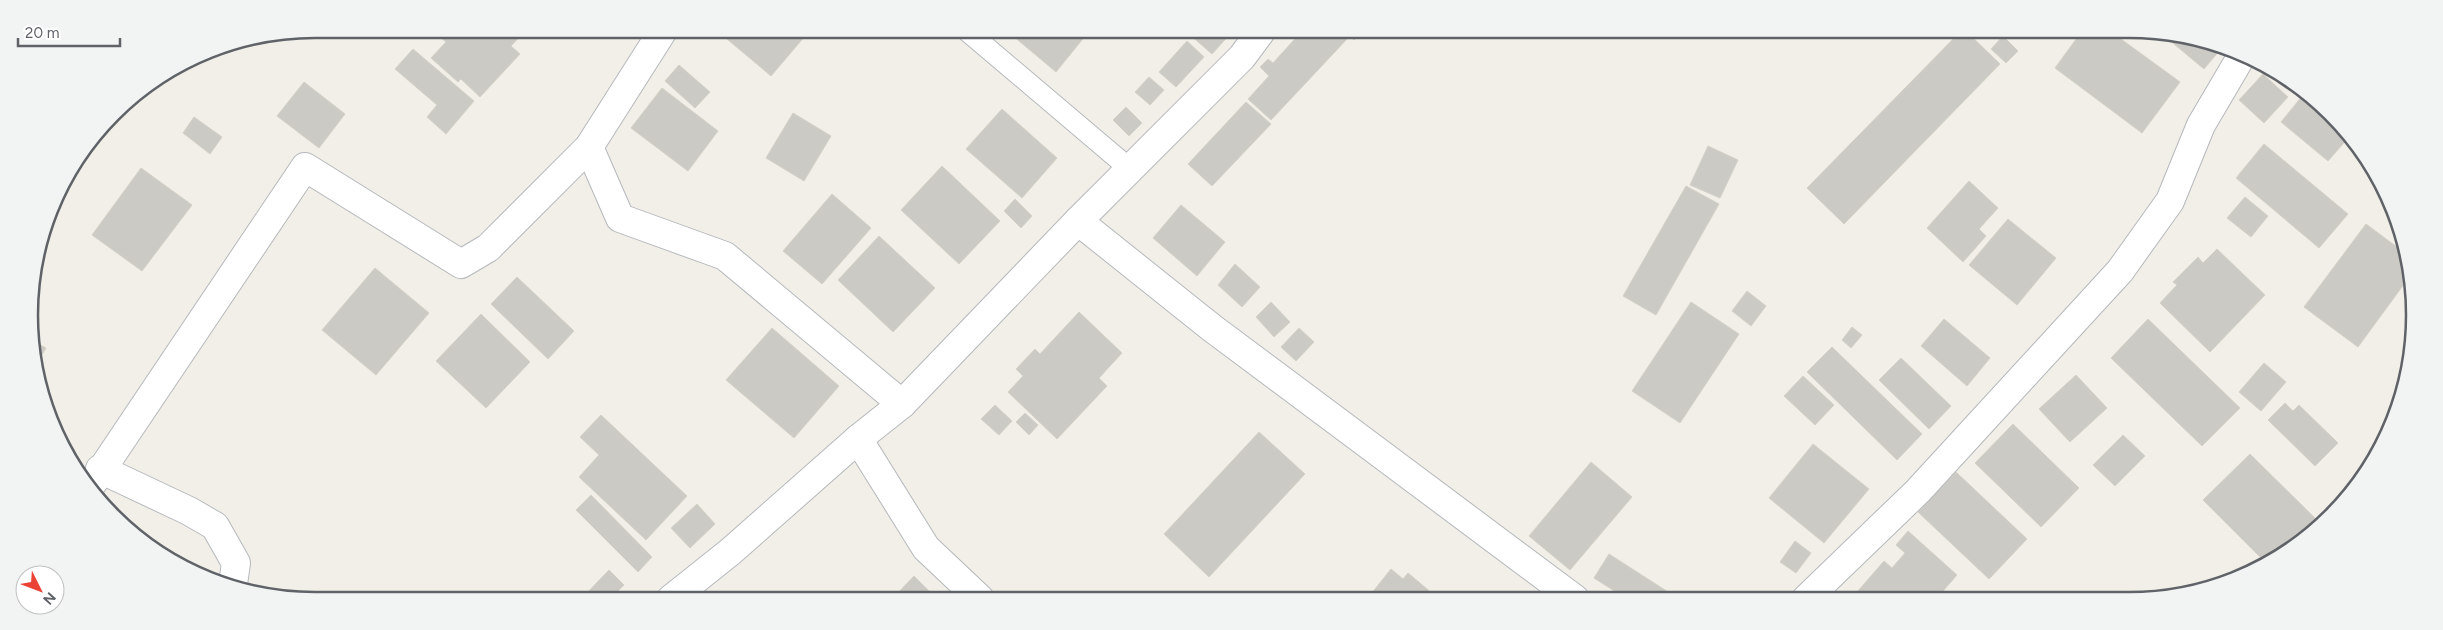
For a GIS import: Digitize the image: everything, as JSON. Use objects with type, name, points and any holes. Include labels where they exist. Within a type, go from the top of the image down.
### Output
[{"type":"street","points":[[233,580],[236,563],[215,526],[189,511],[94,479],[305,167],[461,264],[488,248],[590,147],[659,37]]},
{"type":"street","points":[[680,592],[730,552],[858,439],[902,404],[1078,221],[1242,57],[1257,37]]},
{"type":"street","points":[[1813,592],[1918,491],[2120,271],[2170,201],[2201,124],[2239,61]]},
{"type":"street","points":[[590,147],[620,218],[725,256],[902,404]]},
{"type":"street","points":[[1078,221],[1212,328],[1565,592]]},
{"type":"street","points":[[858,439],[926,548],[973,592]]},
{"type":"lane","points":[[974,37],[1130,169]]},
{"type":"building","points":[[440,37],[519,37],[511,46],[520,54],[480,97],[461,79],[458,82],[431,58],[446,42]]},
{"type":"building","points":[[729,37],[804,37],[771,76],[727,39]]},
{"type":"building","points":[[1014,37],[1084,37],[1056,72]]},
{"type":"building","points":[[1192,37],[1228,37],[1212,54]]},
{"type":"building","points":[[1297,37],[1348,38],[1271,120],[1248,99],[1269,76],[1260,67],[1268,59],[1273,63]]},
{"type":"building","points":[[1955,37],[1972,37],[2000,64],[1844,224],[1807,188]]},
{"type":"building","points":[[2004,37],[2018,51],[2006,63],[1991,49]]},
{"type":"building","points":[[2078,37],[2118,37],[2180,82],[2142,133],[2055,68]]},
{"type":"building","points":[[1187,41],[1204,57],[1176,87],[1159,72]]},
{"type":"building","points":[[2170,41],[2218,52],[2204,69]]},
{"type":"building","points":[[413,49],[474,101],[446,134],[427,117],[437,105],[395,69]]},
{"type":"building","points":[[679,65],[710,92],[695,108],[665,81]]},
{"type":"building","points":[[2263,74],[2288,97],[2264,123],[2239,100]]},
{"type":"building","points":[[1149,77],[1164,90],[1150,105],[1135,92]]},
{"type":"building","points":[[2270,77],[2282,84],[2291,90],[2290,91]]},
{"type":"building","points":[[304,82],[345,114],[319,148],[277,116]]},
{"type":"building","points":[[662,88],[718,131],[688,171],[631,128]]},
{"type":"building","points":[[2301,98],[2311,106],[2345,142],[2328,161],[2281,122]]},
{"type":"building","points":[[1246,102],[1271,124],[1212,186],[1188,164]]},
{"type":"building","points":[[1126,107],[1142,123],[1129,136],[1113,120]]},
{"type":"building","points":[[1002,109],[1057,158],[1022,198],[966,149]]},
{"type":"building","points":[[793,113],[831,136],[804,181],[766,158]]},
{"type":"building","points":[[194,117],[222,137],[210,154],[183,133]]},
{"type":"building","points":[[2264,144],[2348,214],[2319,248],[2236,178]]},
{"type":"building","points":[[1708,146],[1738,160],[1720,198],[1690,185]]},
{"type":"building","points":[[942,166],[1000,221],[959,264],[901,210]]},
{"type":"building","points":[[141,168],[192,205],[142,271],[92,235]]},
{"type":"building","points":[[1969,181],[1998,208],[1979,229],[1986,236],[1963,262],[1927,228]]},
{"type":"building","points":[[1686,186],[1719,204],[1656,315],[1623,296]]},
{"type":"building","points":[[832,194],[871,228],[822,284],[783,251]]},
{"type":"building","points":[[2245,197],[2268,216],[2251,237],[2227,218]]},
{"type":"building","points":[[1015,199],[1032,216],[1021,228],[1004,211]]},
{"type":"building","points":[[1181,205],[1225,242],[1197,276],[1153,238]]},
{"type":"building","points":[[2008,219],[2056,258],[2017,305],[1969,265]]},
{"type":"building","points":[[2366,224],[2397,247],[2404,285],[2358,347],[2304,307]]},
{"type":"building","points":[[879,236],[935,288],[893,332],[838,280]]},
{"type":"building","points":[[2217,249],[2265,295],[2210,352],[2160,303],[2177,285],[2173,282],[2198,257],[2203,263]]},
{"type":"building","points":[[1235,264],[1260,287],[1242,307],[1218,285]]},
{"type":"building","points":[[375,268],[429,313],[376,375],[322,330]]},
{"type":"building","points":[[517,277],[574,331],[548,359],[491,304]]},
{"type":"building","points":[[1747,291],[1766,306],[1751,326],[1732,311]]},
{"type":"building","points":[[1271,302],[1290,322],[1274,337],[1256,317]]},
{"type":"building","points":[[1691,302],[1739,334],[1680,423],[1632,391]]},
{"type":"building","points":[[1079,312],[1122,353],[1099,378],[1107,386],[1057,439],[1008,392],[1023,376],[1016,369],[1035,349],[1040,354]]},
{"type":"building","points":[[481,314],[530,362],[486,408],[436,361]]},
{"type":"building","points":[[1944,319],[1990,358],[1967,386],[1921,346]]},
{"type":"building","points":[[2148,319],[2240,408],[2202,446],[2111,358]]},
{"type":"building","points":[[1852,327],[1862,335],[1851,348],[1842,340]]},
{"type":"building","points":[[772,328],[839,386],[794,438],[726,380]]},
{"type":"building","points":[[1299,328],[1314,342],[1296,361],[1281,347]]},
{"type":"building","points":[[39,344],[46,348],[41,357]]},
{"type":"building","points":[[1832,347],[1922,434],[1897,460],[1807,372]]},
{"type":"building","points":[[1901,358],[1951,406],[1929,429],[1879,380]]},
{"type":"building","points":[[2264,363],[2286,382],[2261,411],[2239,392]]},
{"type":"building","points":[[2076,375],[2107,408],[2070,442],[2039,409]]},
{"type":"building","points":[[1803,376],[1834,405],[1815,425],[1784,396]]},
{"type":"building","points":[[2285,403],[2293,411],[2299,405],[2338,443],[2315,466],[2268,420]]},
{"type":"building","points":[[995,405],[1012,421],[999,435],[981,419]]},
{"type":"building","points":[[1025,413],[1038,425],[1029,435],[1016,422]]},
{"type":"building","points":[[601,415],[687,496],[646,540],[579,477],[599,455],[580,437]]},
{"type":"building","points":[[2013,424],[2079,488],[2041,527],[1975,463]]},
{"type":"building","points":[[1259,432],[1305,474],[1209,577],[1164,534]]},
{"type":"building","points":[[2123,435],[2145,456],[2115,486],[2093,465]]},
{"type":"building","points":[[1813,444],[1869,489],[1824,543],[1769,498]]},
{"type":"building","points":[[2250,454],[2316,519],[2282,546],[2261,558],[2203,500]]},
{"type":"building","points":[[1591,462],[1632,497],[1570,570],[1529,536]]},
{"type":"building","points":[[1956,472],[2027,539],[1989,579],[1918,512]]},
{"type":"building","points":[[591,495],[652,557],[638,572],[576,510]]},
{"type":"building","points":[[697,504],[715,524],[690,548],[671,528]]},
{"type":"building","points":[[1908,531],[1957,575],[1942,592],[1857,592],[1884,561],[1892,568],[1905,553],[1896,545]]},
{"type":"building","points":[[1795,541],[1811,553],[1796,573],[1780,562]]},
{"type":"building","points":[[1609,554],[1668,592],[1616,592],[1594,578]]},
{"type":"building","points":[[1391,569],[1403,579],[1408,573],[1431,592],[1373,592]]},
{"type":"building","points":[[609,570],[624,585],[617,592],[588,592]]},
{"type":"building","points":[[914,576],[930,592],[899,592]]}]
